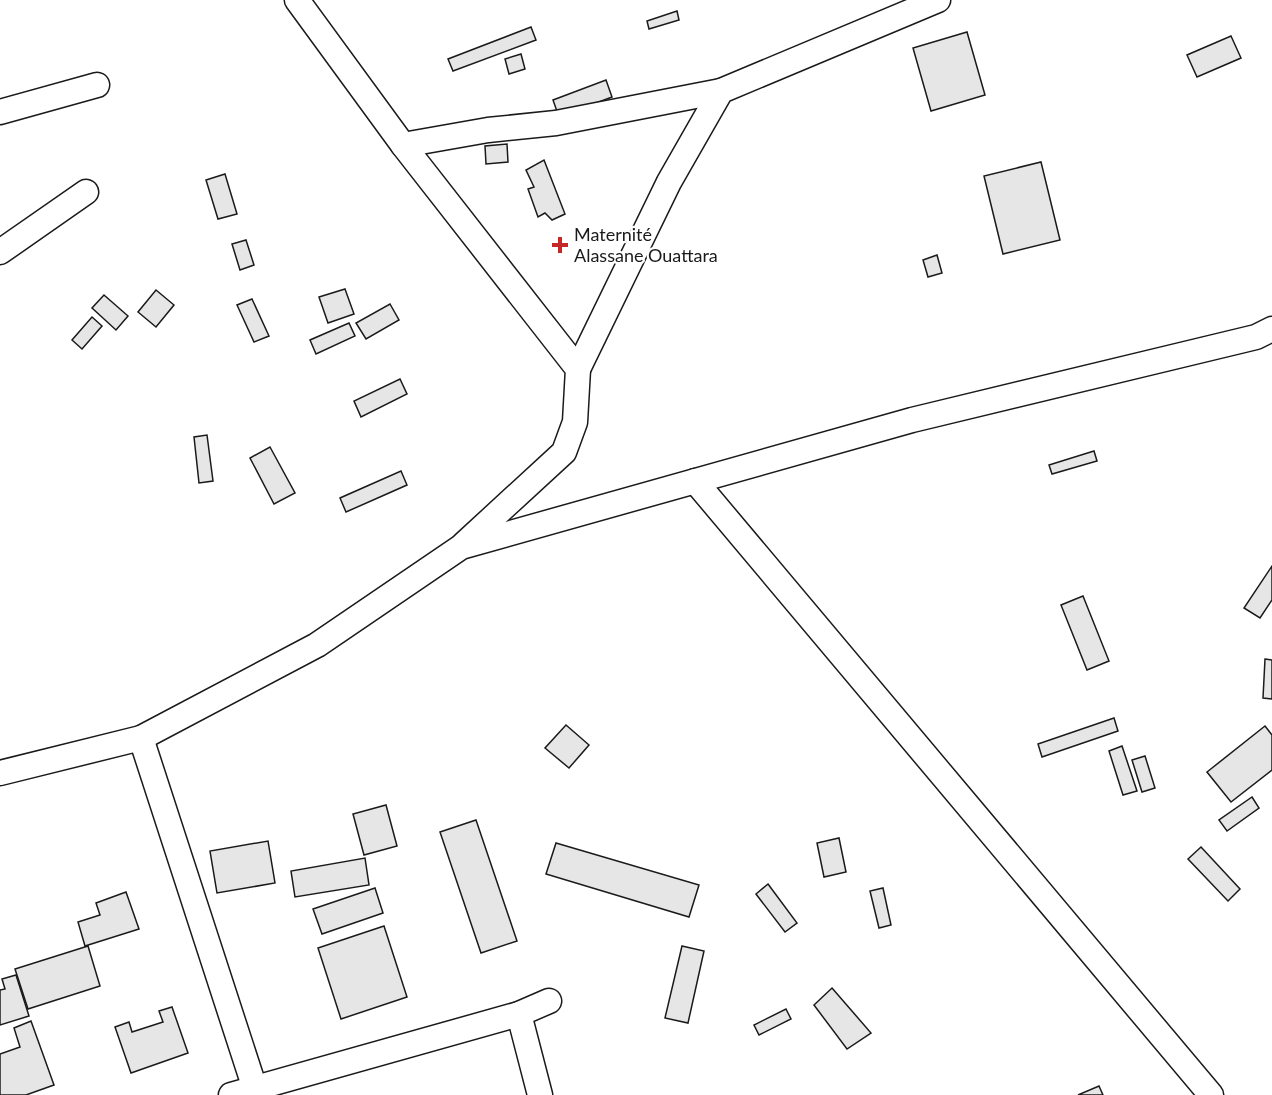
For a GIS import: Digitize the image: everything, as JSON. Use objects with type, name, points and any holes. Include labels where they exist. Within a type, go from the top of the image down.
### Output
[{"type":"street","points":[[297,0],[403,145],[578,369]]},
{"type":"street","points":[[403,145],[488,130],[556,123],[721,91],[938,0]]},
{"type":"street","points":[[0,112],[97,85]]},
{"type":"street","points":[[0,773],[141,738],[317,645],[461,547],[564,452],[575,422],[578,369],[669,182],[721,91]]},
{"type":"street","points":[[0,252],[86,192]]},
{"type":"street","points":[[461,547],[912,420],[1256,337],[1272,329]]},
{"type":"street","points":[[695,481],[1211,1095]]},
{"type":"street","points":[[141,738],[256,1091]]},
{"type":"street","points":[[231,1095],[256,1091],[519,1014],[549,1001]]},
{"type":"street","points":[[519,1014],[540,1095]]},
{"type":"building","points":[[677,11],[679,20],[649,29],[647,21]]},
{"type":"building","points":[[531,27],[536,40],[453,71],[448,59]]},
{"type":"building","points":[[967,32],[985,95],[931,111],[913,48]]},
{"type":"building","points":[[1231,36],[1241,58],[1197,77],[1187,55]]},
{"type":"building","points":[[521,54],[525,69],[509,74],[505,59]]},
{"type":"building","points":[[606,80],[612,97],[559,117],[553,100]]},
{"type":"building","points":[[507,144],[508,162],[486,164],[485,146]]},
{"type":"building","points":[[544,160],[565,214],[552,220],[545,213],[538,217],[528,189],[534,187],[526,170]]},
{"type":"building","points":[[1041,162],[1060,240],[1003,254],[984,176]]},
{"type":"building","points":[[225,174],[237,214],[218,219],[206,180]]},
{"type":"building","points":[[246,240],[254,265],[240,270],[232,244]]},
{"type":"building","points":[[937,255],[942,273],[928,277],[923,260]]},
{"type":"building","points":[[345,289],[354,314],[328,323],[319,297]]},
{"type":"building","points":[[156,290],[174,305],[156,327],[138,312]]},
{"type":"building","points":[[104,295],[128,316],[116,330],[92,308]]},
{"type":"building","points":[[252,299],[269,336],[254,342],[237,305]]},
{"type":"building","points":[[390,304],[399,320],[366,339],[356,323]]},
{"type":"building","points":[[92,317],[102,326],[82,349],[72,340]]},
{"type":"building","points":[[349,323],[355,336],[316,354],[310,340]]},
{"type":"building","points":[[400,379],[407,394],[361,417],[354,401]]},
{"type":"building","points":[[207,435],[213,481],[199,483],[194,437]]},
{"type":"building","points":[[270,447],[295,493],[274,504],[250,458]]},
{"type":"building","points":[[1094,451],[1097,461],[1052,474],[1049,465]]},
{"type":"building","points":[[401,471],[407,485],[346,512],[340,498]]},
{"type":"building","points":[[1272,566],[1272,600],[1260,618],[1244,608]]},
{"type":"building","points":[[1083,596],[1109,661],[1087,670],[1061,605]]},
{"type":"building","points":[[1265,659],[1272,660],[1272,699],[1263,698]]},
{"type":"building","points":[[1114,718],[1118,731],[1042,757],[1038,744]]},
{"type":"building","points":[[566,725],[589,745],[569,768],[545,748]]},
{"type":"building","points":[[1265,726],[1272,735],[1272,770],[1231,802],[1207,772]]},
{"type":"building","points":[[1122,746],[1137,791],[1123,795],[1109,751]]},
{"type":"building","points":[[1145,756],[1155,788],[1142,792],[1132,760]]},
{"type":"building","points":[[1252,797],[1259,808],[1227,831],[1219,820]]},
{"type":"building","points":[[386,805],[397,846],[364,855],[353,814]]},
{"type":"building","points":[[476,820],[517,941],[481,953],[440,832]]},
{"type":"building","points":[[839,838],[846,872],[824,877],[817,843]]},
{"type":"building","points":[[268,841],[275,883],[217,893],[210,851]]},
{"type":"building","points":[[556,843],[699,885],[689,917],[546,874]]},
{"type":"building","points":[[1201,847],[1240,889],[1228,901],[1188,859]]},
{"type":"building","points":[[365,858],[369,885],[295,897],[291,871]]},
{"type":"building","points":[[768,884],[797,923],[785,932],[756,894]]},
{"type":"building","points":[[375,888],[383,913],[322,934],[313,909]]},
{"type":"building","points":[[883,888],[891,925],[879,928],[870,891]]},
{"type":"building","points":[[126,892],[139,929],[85,946],[78,922],[100,915],[96,903]]},
{"type":"building","points":[[384,926],[407,997],[341,1019],[318,948]]},
{"type":"building","points":[[88,946],[100,986],[28,1009],[15,969]]},
{"type":"building","points":[[682,946],[704,951],[688,1023],[665,1018]]},
{"type":"building","points":[[16,975],[29,1016],[0,1025],[0,990],[5,989],[2,979]]},
{"type":"building","points":[[832,988],[871,1033],[847,1049],[814,1005]]},
{"type":"building","points":[[172,1007],[188,1053],[131,1073],[115,1027],[129,1022],[132,1032],[163,1022],[159,1011]]},
{"type":"building","points":[[786,1009],[791,1019],[759,1035],[754,1025]]},
{"type":"building","points":[[31,1021],[54,1085],[26,1095],[0,1095],[0,1054],[20,1047],[14,1028]]},
{"type":"building","points":[[1099,1086],[1103,1095],[1078,1095]]},
{"type":"place","name":"Maternité Alassane Ouattara","points":[[560,245]]}]
